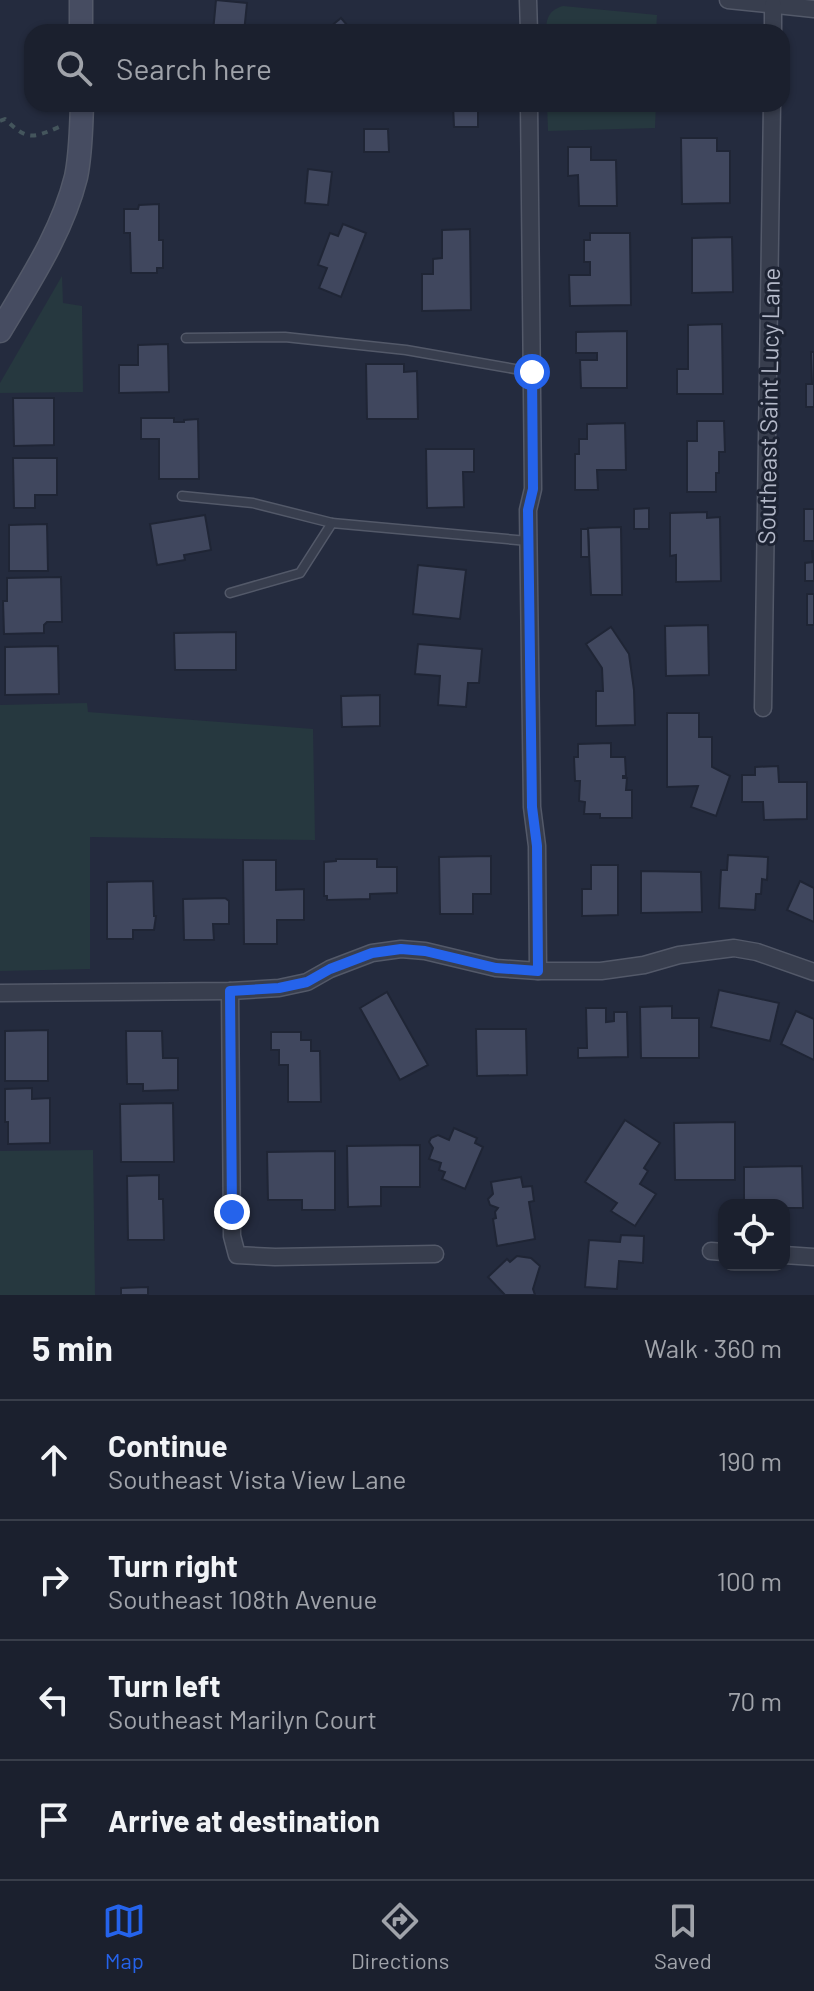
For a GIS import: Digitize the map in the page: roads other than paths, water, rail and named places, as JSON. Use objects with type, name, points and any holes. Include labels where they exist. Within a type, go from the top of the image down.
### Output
[{"type":"street","points":[[81,0],[81,24]]},
{"type":"street","points":[[528,0],[529,24]]},
{"type":"street","points":[[728,0],[814,9]]},
{"type":"street","points":[[773,5],[773,24]]},
{"type":"street","points":[[0,331],[53,239],[67,205],[80,157],[82,112]]},
{"type":"street","points":[[529,112],[533,489],[528,510],[528,541],[538,971]]},
{"type":"street","name":"Southeast Saint Lucy Lane","points":[[763,708],[772,112]]},
{"type":"street","points":[[0,993],[279,988],[307,982],[330,969],[372,953],[401,949],[425,951],[496,968],[601,971],[644,965],[679,955],[734,948],[757,952],[814,972]]},
{"type":"street","points":[[230,991],[232,1236],[237,1255],[435,1254]]},
{"type":"street","points":[[790,1255],[814,1257]]},
{"type":"lane","points":[[186,338],[285,337],[406,350],[532,372]]},
{"type":"lane","points":[[182,496],[253,503],[332,523],[528,541]]},
{"type":"lane","points":[[230,593],[300,573],[332,523]]}]
